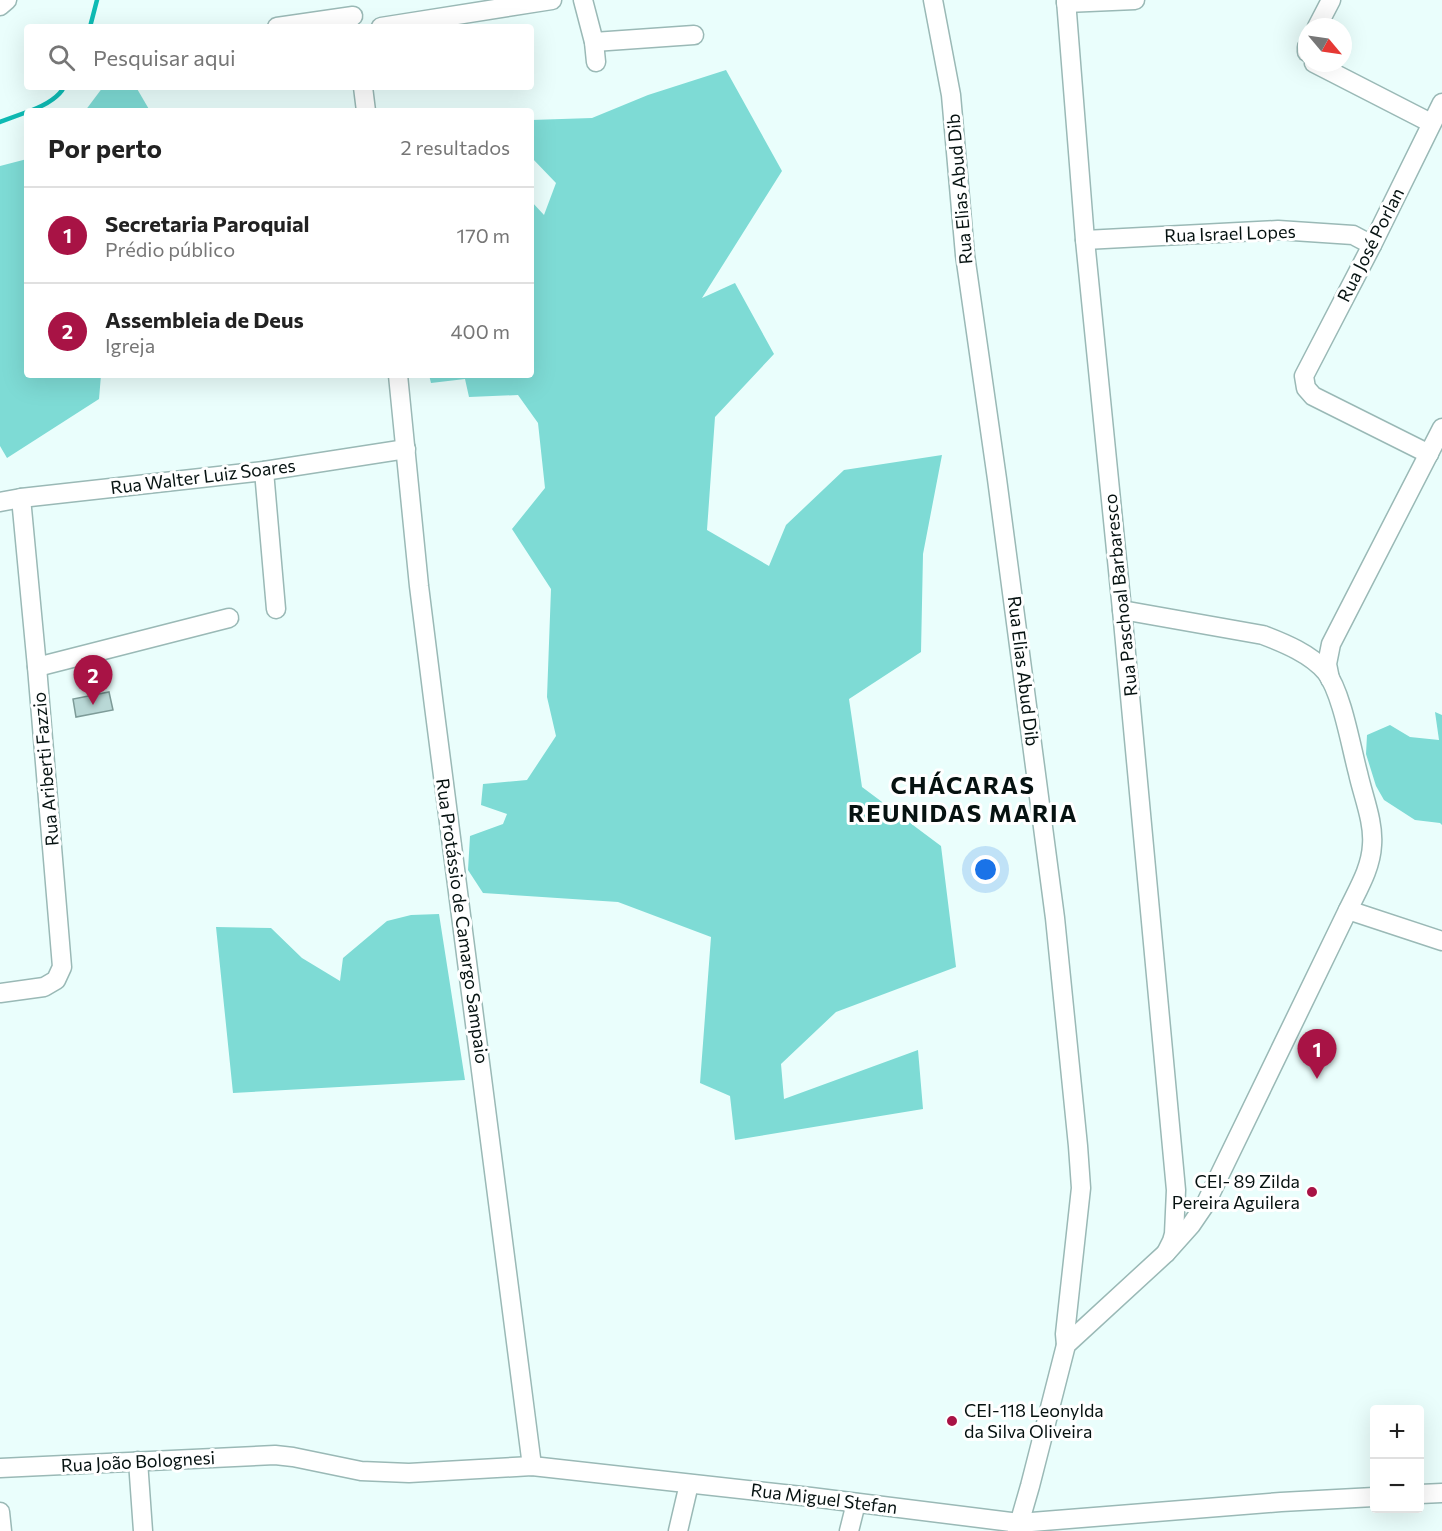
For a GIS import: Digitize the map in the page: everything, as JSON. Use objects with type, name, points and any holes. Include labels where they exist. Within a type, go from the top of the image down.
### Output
[{"type":"street","points":[[0,6],[6,0]]},
{"type":"street","points":[[400,24],[552,0]]},
{"type":"street","points":[[583,0],[594,42],[596,62]]},
{"type":"street","name":"Rua Elias Abud Dib","points":[[933,0],[951,95],[965,255],[998,479],[1052,895],[1081,1188],[1065,1334],[1066,1345],[1018,1527]]},
{"type":"street","points":[[1066,2],[1135,0]]},
{"type":"street","points":[[1321,18],[1330,0]]},
{"type":"street","name":"Rua Paschoal Barbaresco","points":[[1066,2],[1085,240],[1176,1190],[1173,1241],[1166,1253]]},
{"type":"street","points":[[295,24],[353,14]]},
{"type":"street","points":[[594,42],[694,35]]},
{"type":"street","points":[[1332,72],[1431,123]]},
{"type":"street","points":[[363,90],[366,108]]},
{"type":"street","name":"Rua José Porlan","points":[[1429,454],[1313,396],[1306,388],[1304,375],[1372,245],[1442,103]]},
{"type":"street","name":"Rua Israel Lopes","points":[[1085,240],[1278,230],[1353,235],[1372,245]]},
{"type":"street","name":"Rua Protássio de Camargo Sampaio","points":[[398,378],[419,586],[532,1466]]},
{"type":"street","points":[[1330,679],[1327,657],[1331,644],[1442,428]]},
{"type":"street","name":"Rua Walter Luiz Soares","points":[[0,502],[264,471],[406,449]]},
{"type":"street","points":[[264,471],[276,609]]},
{"type":"street","name":"Rua Ariberti Fazzio","points":[[0,993],[44,987],[56,980],[62,967],[21,498]]},
{"type":"street","points":[[1066,1345],[1166,1253],[1191,1225],[1206,1203],[1370,862],[1373,843],[1370,820],[1339,700],[1326,672],[1279,641],[1263,635],[1122,610]]},
{"type":"street","points":[[37,667],[228,618]]},
{"type":"street","points":[[1312,661],[1337,632]]},
{"type":"street","points":[[1348,909],[1442,941]]},
{"type":"street","points":[[1176,1190],[1181,1197],[1189,1201],[1206,1203]]},
{"type":"street","name":"Rua Miguel Stefan","points":[[275,1455],[361,1471],[409,1473],[532,1466],[856,1503],[1018,1527],[1281,1502],[1370,1497]]},
{"type":"street","name":"Rua João Bolognesi","points":[[0,1468],[275,1455]]},
{"type":"street","points":[[138,1461],[143,1531]]},
{"type":"street","points":[[678,1531],[689,1484]]},
{"type":"street","points":[[1424,1494],[1442,1493]]},
{"type":"street","points":[[849,1531],[856,1503]]},
{"type":"street","points":[[0,1512],[2,1531]]},
{"type":"shaded area","points":[[726,70],[782,171],[702,298],[735,283],[774,354],[715,417],[707,530],[769,566],[786,525],[844,470],[942,455],[923,554],[921,652],[849,699],[862,787],[941,846],[956,967],[836,1012],[781,1064],[784,1099],[918,1050],[923,1109],[735,1140],[730,1096],[700,1083],[711,937],[618,902],[483,893],[468,870],[470,836],[503,824],[507,814],[481,805],[483,784],[527,780],[556,736],[547,697],[551,589],[512,529],[545,488],[538,423],[518,395],[469,397],[465,379],[431,383],[430,378],[534,378],[534,204],[544,215],[556,183],[534,160],[534,120],[592,118],[648,95]]},
{"type":"shaded area","points":[[101,90],[138,90],[148,108],[87,108]]},
{"type":"shaded area","points":[[24,160],[24,378],[101,378],[99,399],[7,458],[0,446],[0,166]]},
{"type":"shaded area","points":[[1435,712],[1442,715],[1442,825],[1415,820],[1384,800],[1376,786],[1366,754],[1367,735],[1390,725],[1410,737],[1439,740]]},
{"type":"shaded area","points":[[439,914],[465,1080],[233,1093],[216,927],[271,928],[302,958],[340,981],[343,958],[387,921],[411,915]]},
{"type":"building","points":[[109,692],[113,710],[76,717],[73,699]]},
{"type":"waterway","points":[[91,24],[97,0]]},
{"type":"waterway","points":[[36,108],[54,99],[62,90]]},
{"type":"waterway","points":[[0,122],[24,113]]},
{"type":"place","name":"Assembleia de Deus","points":[[93,705]]},
{"type":"place","name":"Secretaria Paroquial","points":[[1317,1079]]},
{"type":"place","name":"CEI- 89 Zilda Pereira Aguilera","points":[[1312,1192]]},
{"type":"place","name":"CEI-118 Leonylda da Silva Oliveira","points":[[952,1421]]},
{"type":"district","name":"CHÁCARAS REUNIDAS MARIA","points":[[963,800]]}]
